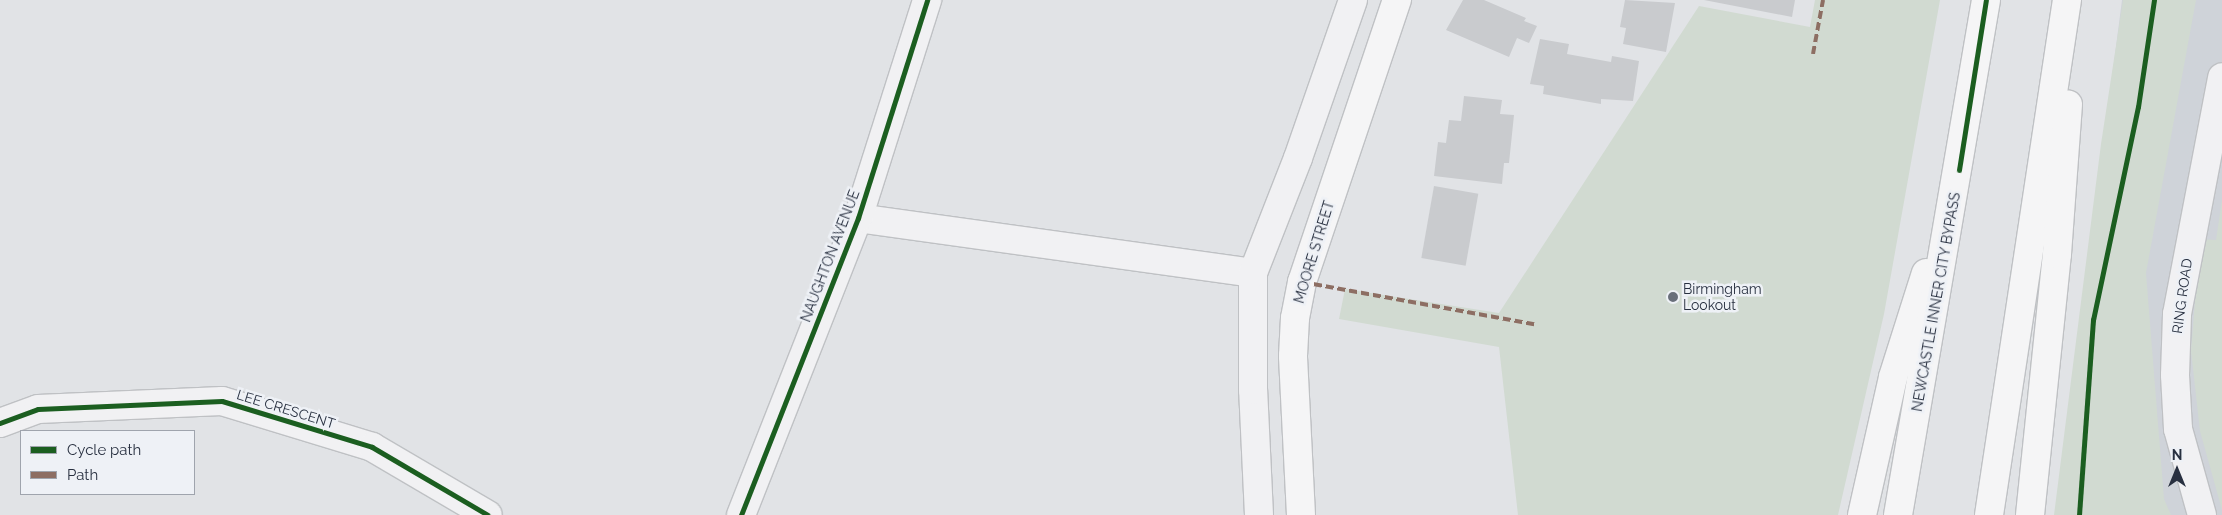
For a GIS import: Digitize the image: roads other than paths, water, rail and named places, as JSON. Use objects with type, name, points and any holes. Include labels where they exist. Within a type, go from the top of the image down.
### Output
[{"type":"main road","name":"MOORE STREET","points":[[1300,515],[1293,356],[1295,318],[1302,282],[1397,0]]},
{"type":"main road","name":"NEWCASTLE INNER CITY BYPASS","points":[[1898,515],[1959,170],[1986,0]]},
{"type":"main road","points":[[1989,515],[2067,0]]},
{"type":"main road","points":[[2030,515],[2057,254],[2076,0]]},
{"type":"main road","points":[[1862,515],[1893,377],[1959,170]]},
{"type":"street","name":"NAUGHTON AVENUE","points":[[741,515],[858,218],[927,0]]},
{"type":"street","points":[[1259,515],[1253,390],[1253,273],[1298,158],[1353,0]]},
{"type":"street","name":"RING ROAD","points":[[2202,515],[2178,429],[2175,357],[2177,314],[2222,78]]},
{"type":"street","points":[[858,218],[1253,273]]},
{"type":"street","name":"LEE CRESCENT","points":[[0,422],[38,409],[222,401],[372,447],[488,515]]},
{"type":"place","name":"Birmingham Lookout","points":[[1673,297]]}]
